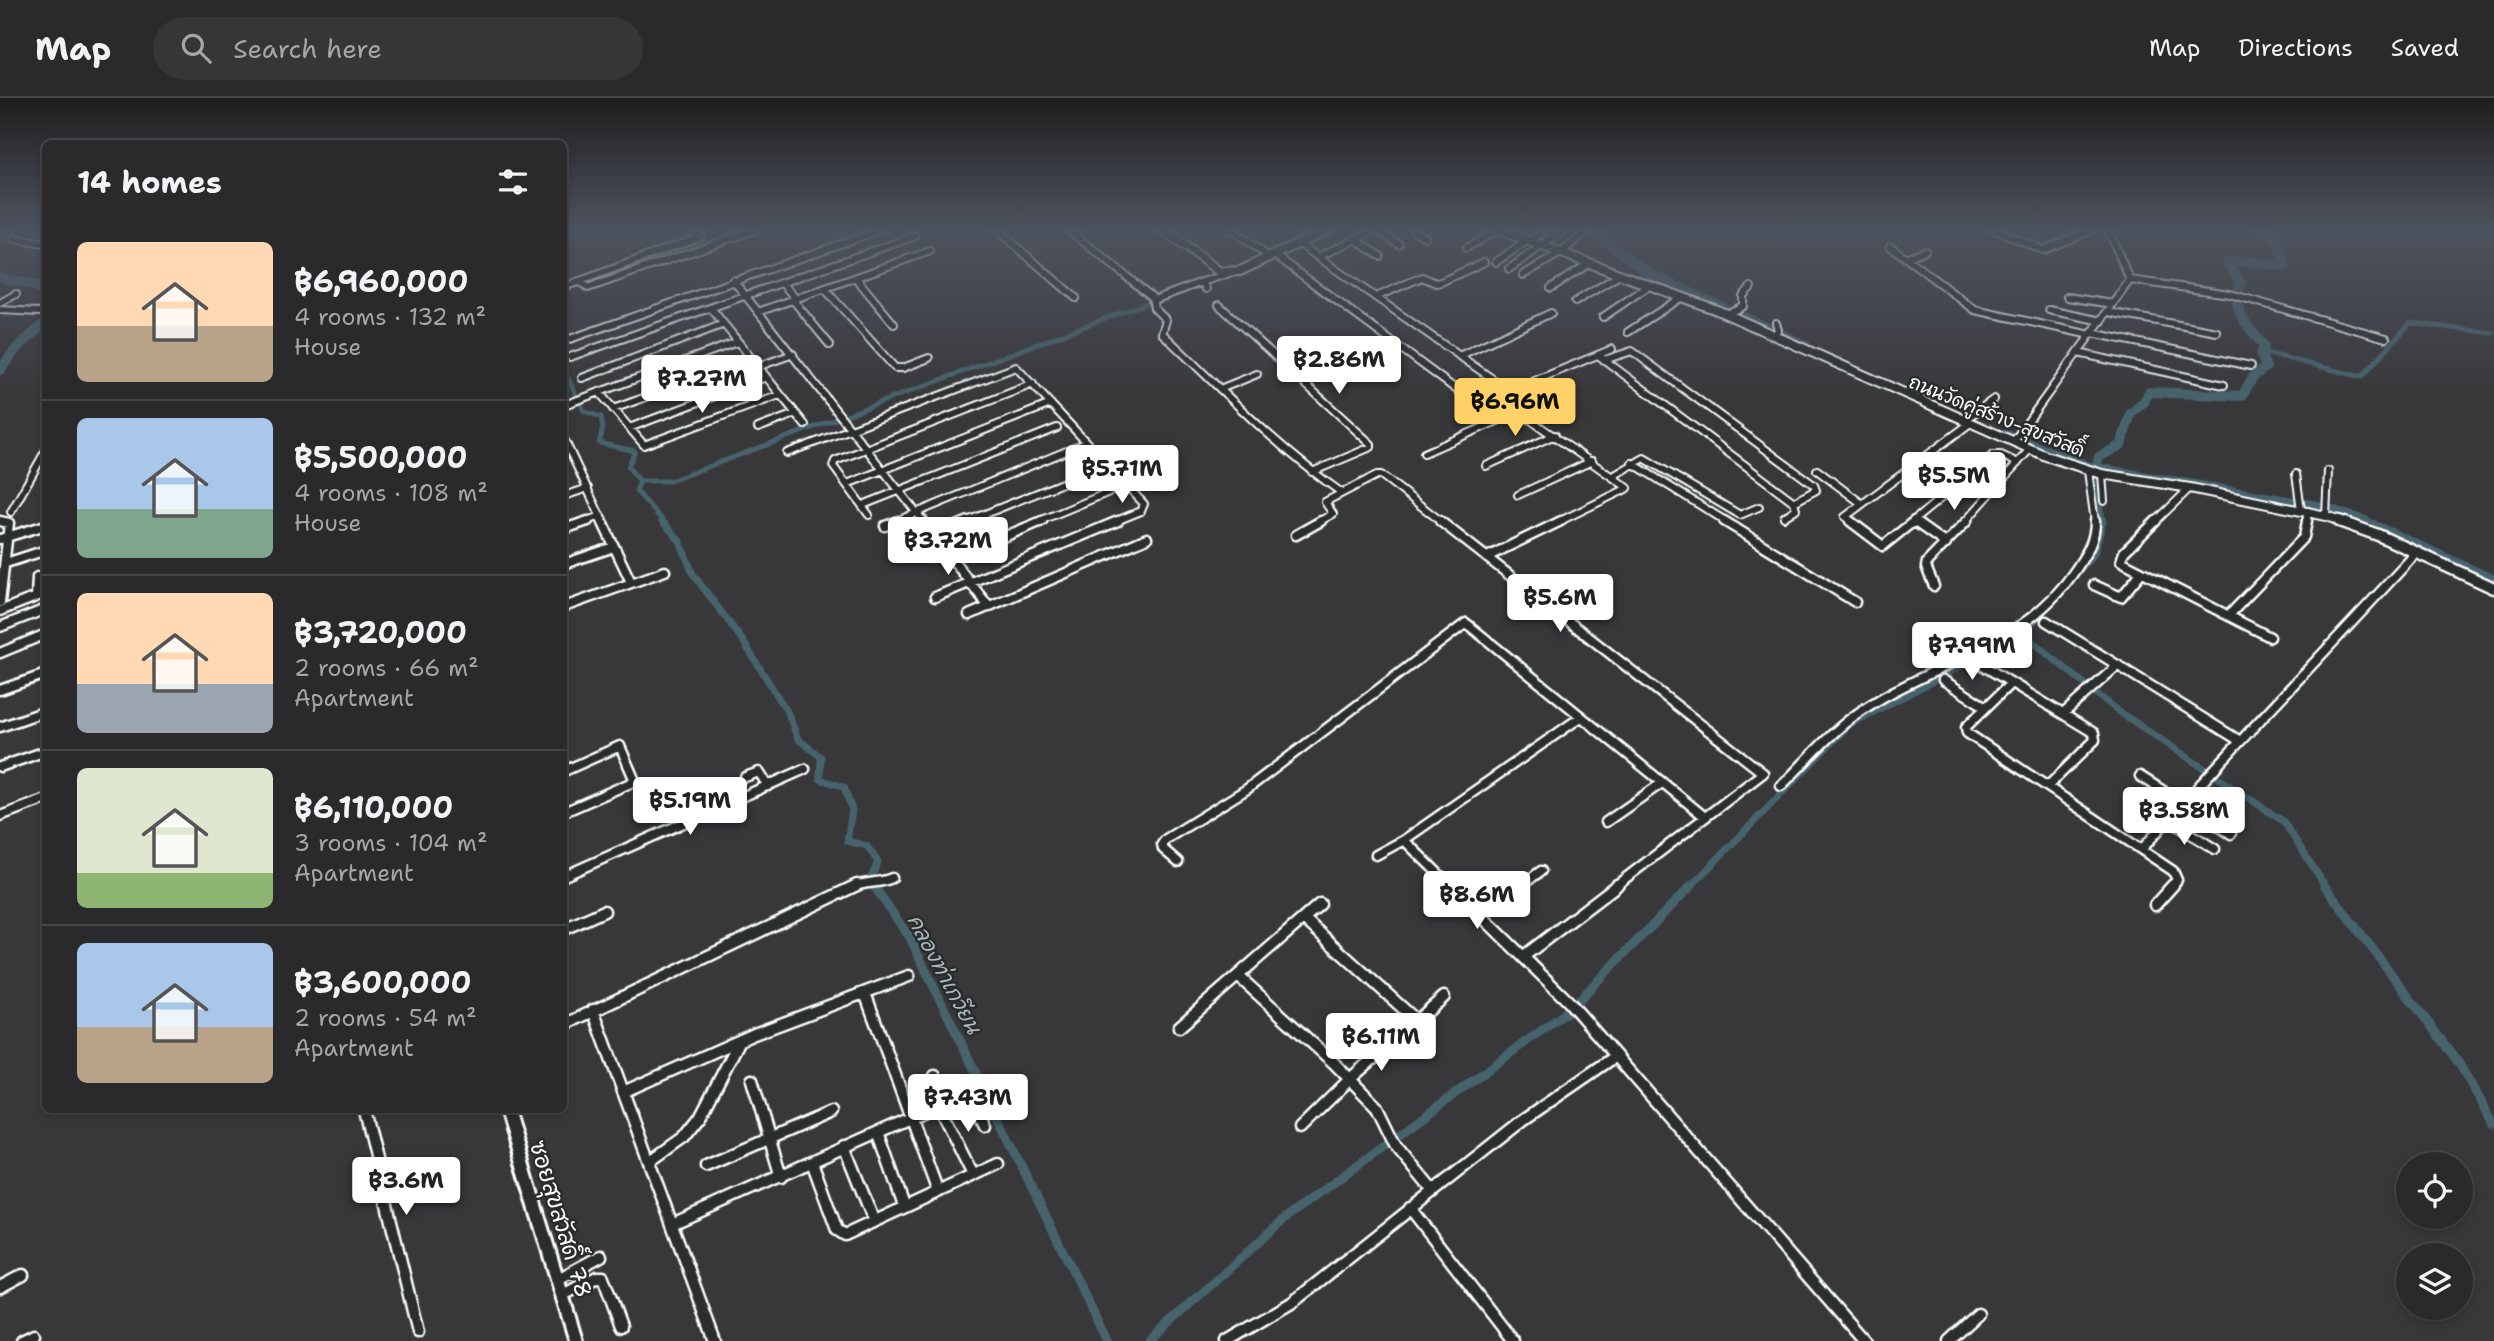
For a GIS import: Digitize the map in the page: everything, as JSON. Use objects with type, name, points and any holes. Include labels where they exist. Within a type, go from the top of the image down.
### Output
[{"type":"street","points":[[567,340],[711,288]]},
{"type":"street","points":[[739,288],[844,417],[989,607]]},
{"type":"street","points":[[570,357],[768,288]]},
{"type":"street","points":[[786,288],[830,345]]},
{"type":"street","points":[[864,288],[894,324]]},
{"type":"street","points":[[1064,288],[1076,298]]},
{"type":"street","points":[[1140,288],[1154,299]]},
{"type":"street","points":[[1154,299],[1196,288]]},
{"type":"street","points":[[1316,288],[1482,406],[1601,357],[1632,351],[1816,487],[1794,502]]},
{"type":"street","points":[[1362,288],[1524,401],[1525,416],[1628,488],[1487,557]]},
{"type":"street","points":[[1376,298],[1398,288]]},
{"type":"street","points":[[1575,302],[1599,288]]},
{"type":"street","points":[[1603,317],[1646,288]]},
{"type":"street","name":"ถนนวัดคู่สร้าง-สุขสวัสดิ์","points":[[1658,288],[1776,330],[1967,420],[2015,439],[2029,449],[2095,472],[2326,511],[2494,588]]},
{"type":"street","points":[[1730,312],[1743,306],[1743,296],[1750,288]]},
{"type":"street","points":[[1946,288],[1975,310],[2251,366]]},
{"type":"street","points":[[2015,439],[2124,288]]},
{"type":"street","points":[[2187,288],[2242,297],[2386,338]]},
{"type":"street","points":[[758,312],[825,289],[895,368],[903,368],[929,358]]},
{"type":"street","points":[[0,303],[16,294]]},
{"type":"street","points":[[1628,332],[1682,297]]},
{"type":"street","points":[[2067,298],[2113,304]]},
{"type":"street","points":[[1154,299],[1154,308],[1166,320],[1162,333],[1312,472],[1342,493]]},
{"type":"street","points":[[669,303],[680,319]]},
{"type":"street","points":[[1219,305],[1371,444],[1371,447],[1312,472]]},
{"type":"street","points":[[711,308],[805,425]]},
{"type":"street","points":[[0,310],[10,313],[39,312]]},
{"type":"street","points":[[2049,310],[2102,321]]},
{"type":"street","points":[[2108,312],[2217,332]]},
{"type":"street","points":[[1459,356],[1551,313]]},
{"type":"street","points":[[582,378],[724,324]]},
{"type":"street","points":[[567,404],[737,342]]},
{"type":"street","points":[[1601,357],[1612,349]]},
{"type":"street","points":[[2078,353],[2224,385]]},
{"type":"street","points":[[757,367],[793,354]]},
{"type":"street","points":[[1601,357],[1794,502],[1796,509],[1784,517]]},
{"type":"street","points":[[613,409],[751,359]]},
{"type":"street","points":[[787,453],[1015,367],[1144,505],[1141,511],[935,597]]},
{"type":"street","points":[[1220,389],[1257,373]]},
{"type":"street","points":[[629,428],[766,377]]},
{"type":"street","points":[[869,515],[834,463],[1033,384]]},
{"type":"street","points":[[599,392],[645,445],[780,395]]},
{"type":"street","points":[[1994,399],[1845,517],[1883,546],[1993,455],[2001,455],[2018,463]]},
{"type":"street","points":[[847,484],[1051,404]]},
{"type":"street","points":[[1424,453],[1525,410]]},
{"type":"street","points":[[758,428],[795,414]]},
{"type":"street","points":[[863,505],[1057,428]]},
{"type":"street","points":[[1486,466],[1555,435]]},
{"type":"street","points":[[885,526],[1086,443]]},
{"type":"street","points":[[567,446],[632,582]]},
{"type":"street","points":[[1934,586],[1926,564],[2029,449]]},
{"type":"street","points":[[11,512],[42,457]]},
{"type":"street","points":[[1613,476],[1644,458],[1740,515],[1759,507]]},
{"type":"street","points":[[567,463],[574,461]]},
{"type":"street","points":[[1518,495],[1591,461]]},
{"type":"street","points":[[1632,463],[1854,602]]},
{"type":"street","points":[[1817,470],[1861,503]]},
{"type":"street","points":[[2326,511],[2328,471]]},
{"type":"street","points":[[2095,472],[2104,501]]},
{"type":"street","points":[[1781,786],[1850,719],[1914,680],[1984,649],[2018,629],[2066,583],[2095,539],[2095,472]]},
{"type":"street","points":[[909,545],[1087,473]]},
{"type":"street","points":[[2232,612],[2305,537],[2296,474]]},
{"type":"street","points":[[1296,535],[1332,515],[1324,503],[1381,475],[1763,773],[1524,956]]},
{"type":"street","points":[[953,558],[1126,485]]},
{"type":"street","points":[[567,495],[588,488]]},
{"type":"street","points":[[2190,488],[2124,552],[2121,561],[2270,637]]},
{"type":"street","points":[[567,528],[601,516]]},
{"type":"street","points":[[0,521],[9,523],[3,538],[4,568],[0,602]]},
{"type":"street","points":[[1915,522],[1946,544]]},
{"type":"street","points":[[3,538],[42,526]]},
{"type":"street","points":[[969,615],[1147,538]]},
{"type":"street","points":[[567,563],[614,547]]},
{"type":"street","points":[[4,568],[42,552]]},
{"type":"street","points":[[2142,849],[2214,767],[2417,552]]},
{"type":"street","points":[[567,606],[665,571]]},
{"type":"street","points":[[2094,585],[2122,597],[2141,573]]},
{"type":"street","points":[[36,597],[37,577]]},
{"type":"street","points":[[0,611],[42,595]]},
{"type":"street","points":[[0,627],[42,611]]},
{"type":"street","points":[[2046,621],[2240,741]]},
{"type":"street","points":[[1178,862],[1163,849],[1162,844],[1166,839],[1247,789],[1463,624],[1469,625],[1705,817]]},
{"type":"street","points":[[0,653],[42,636]]},
{"type":"street","points":[[1982,665],[2090,730],[2096,737],[2048,786]]},
{"type":"street","points":[[2063,714],[2118,665]]},
{"type":"street","points":[[0,690],[42,675]]},
{"type":"street","points":[[1943,680],[1986,707]]},
{"type":"street","points":[[2011,683],[1966,727],[1967,733],[2142,849],[2178,878],[2155,905]]},
{"type":"street","points":[[0,727],[42,712]]},
{"type":"street","points":[[1376,855],[1404,840],[1581,717]]},
{"type":"street","points":[[567,770],[620,746],[635,781],[567,811]]},
{"type":"street","points":[[0,767],[42,752]]},
{"type":"street","points":[[567,875],[805,769]]},
{"type":"street","points":[[745,777],[759,772],[768,786]]},
{"type":"street","points":[[2140,776],[2231,834]]},
{"type":"street","points":[[1606,822],[1662,782]]},
{"type":"street","points":[[0,816],[42,800]]},
{"type":"street","points":[[2169,820],[2215,849]]},
{"type":"street","points":[[1404,840],[1573,1006],[1864,1341]]},
{"type":"street","points":[[1481,914],[1541,870]]},
{"type":"street","points":[[567,1023],[867,882],[888,880]]},
{"type":"street","points":[[1179,1027],[1320,904]]},
{"type":"street","points":[[567,928],[604,911]]},
{"type":"street","points":[[1304,919],[1417,1021]]},
{"type":"street","points":[[1238,975],[1350,1079],[1380,1112],[1396,1146],[1433,1191]]},
{"type":"street","points":[[623,1091],[740,1040],[909,976]]},
{"type":"street","points":[[865,993],[938,1192]]},
{"type":"street","points":[[1300,1128],[1350,1079],[1444,997]]},
{"type":"street","points":[[593,1010],[715,1341]]},
{"type":"street","points":[[649,1161],[684,1138],[699,1117],[740,1040]]},
{"type":"street","points":[[1227,1341],[1293,1302],[1529,1115],[1616,1056]]},
{"type":"street","points":[[935,1076],[942,1103],[973,1175]]},
{"type":"street","points":[[752,1080],[781,1177]]},
{"type":"street","points":[[672,1224],[909,1117],[969,1093],[985,1125]]},
{"type":"street","points":[[706,1166],[831,1112]]},
{"type":"street","points":[[365,1113],[418,1332]]},
{"type":"street","name":"ซอยสุขสวัสดิ์ 78","points":[[507,1113],[576,1341]]},
{"type":"street","points":[[878,1132],[904,1206]]},
{"type":"street","points":[[844,1146],[874,1221]]},
{"type":"street","points":[[812,1162],[840,1234],[845,1235],[998,1164]]},
{"type":"street","points":[[1410,1208],[1513,1341]]},
{"type":"street","points":[[558,1279],[601,1256]]},
{"type":"street","points":[[0,1287],[23,1275]]},
{"type":"street","points":[[563,1295],[597,1277],[603,1278],[621,1326]]},
{"type":"street","points":[[1949,1341],[1978,1314]]},
{"type":"street","points":[[22,1341],[34,1335]]},
{"type":"waterway","points":[[38,288],[42,291]]},
{"type":"waterway","points":[[1681,288],[1805,345]]},
{"type":"waterway","points":[[2096,468],[2099,457],[2121,445],[2131,413],[2144,402],[2149,392],[2242,396],[2253,377],[2266,367],[2261,355],[2264,346],[2247,325],[2239,309],[2237,301],[2239,288]]},
{"type":"waterway","points":[[640,481],[670,481],[1152,301]]},
{"type":"waterway","points":[[2262,352],[2362,377],[2410,323],[2494,333]]},
{"type":"waterway","points":[[0,370],[16,349],[42,326]]},
{"type":"waterway","name":"คลองท่าเกวียน","points":[[567,376],[584,411],[601,417],[603,428],[599,443],[635,451],[628,467],[640,481]]},
{"type":"waterway","points":[[2004,434],[2090,467],[2323,507],[2367,522]]},
{"type":"waterway","points":[[2096,468],[2095,485],[2104,522]]},
{"type":"waterway","name":"คลองท่าเกวียน","points":[[640,481],[636,491],[664,522]]},
{"type":"waterway","name":"คลองท่าเกวียน","points":[[662,521],[680,541],[693,574],[743,641],[788,713],[798,739],[821,757],[820,779],[844,787],[852,810],[847,841],[867,846],[878,862],[870,880],[875,887]]},
{"type":"waterway","points":[[2074,577],[2094,554],[2103,521]]},
{"type":"waterway","points":[[2362,521],[2494,581]]},
{"type":"waterway","points":[[2023,634],[2050,604]]},
{"type":"waterway","points":[[1690,887],[1849,725],[2023,634]]},
{"type":"waterway","points":[[2023,634],[2118,711],[2283,821],[2326,887]]},
{"type":"waterway","name":"คลองท่าเกวียน","points":[[873,885],[910,938],[1107,1341]]},
{"type":"waterway","points":[[1149,1341],[1284,1219],[1568,1011],[1692,885]]},
{"type":"waterway","points":[[2324,885],[2458,1062],[2494,1124]]}]
